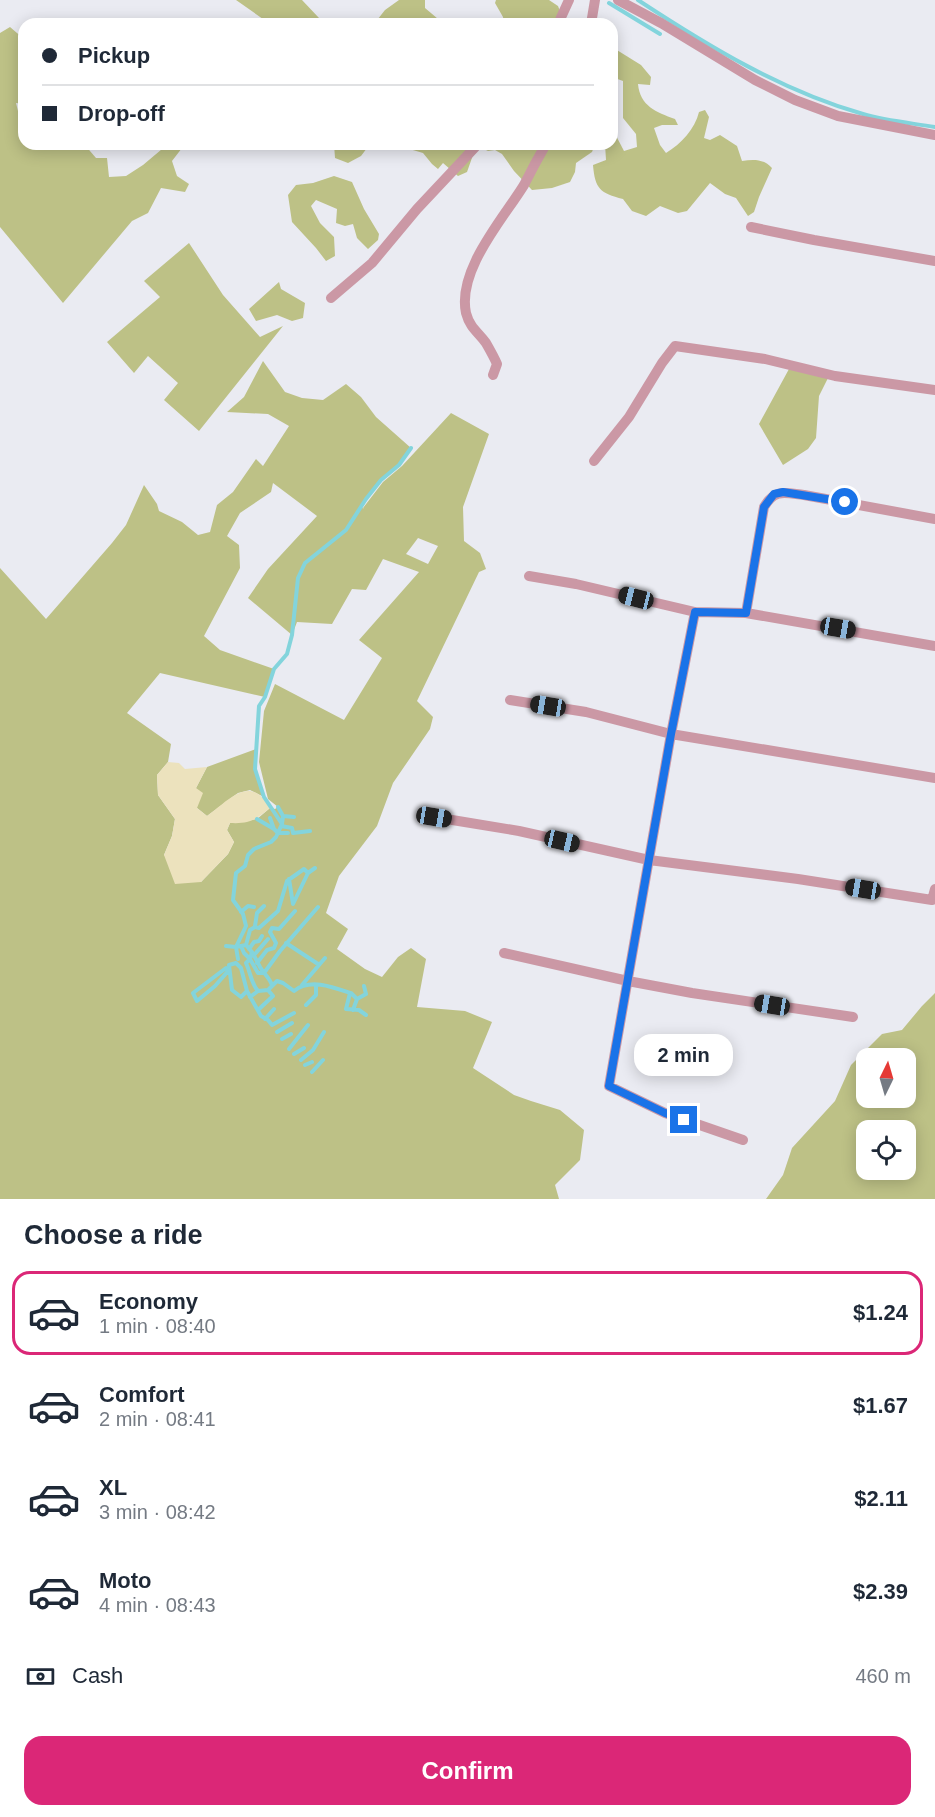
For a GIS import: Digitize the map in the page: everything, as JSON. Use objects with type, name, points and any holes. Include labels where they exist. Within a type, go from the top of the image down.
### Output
[{"type":"street","points":[[592,18],[595,0]]},
{"type":"street","points":[[618,0],[661,23],[755,80],[795,100],[838,116],[935,135]]},
{"type":"street","points":[[560,18],[565,2]]},
{"type":"street","points":[[331,297],[372,263],[417,209],[472,150]]},
{"type":"street","points":[[493,375],[497,364],[484,341],[473,330],[466,313],[465,298],[470,276],[482,250],[543,150]]},
{"type":"street","points":[[751,227],[935,261]]},
{"type":"street","points":[[594,460],[629,417],[675,346],[765,359],[835,376],[935,390]]},
{"type":"street","points":[[746,613],[764,507],[774,494],[783,492],[804,495],[935,519]]},
{"type":"street","points":[[529,576],[576,584],[695,612],[746,613],[935,646]]},
{"type":"street","points":[[695,612],[671,734],[609,1086],[665,1113],[743,1140]]},
{"type":"street","points":[[510,700],[586,712],[671,734],[935,778]]},
{"type":"street","points":[[434,817],[519,831],[649,860],[798,879],[932,900],[935,889]]},
{"type":"street","points":[[504,953],[692,993],[854,1017]]},
{"type":"green space","points":[[236,0],[302,0],[319,18],[262,18]]},
{"type":"green space","points":[[399,0],[425,0],[425,8],[437,18],[379,18],[385,10]]},
{"type":"green space","points":[[496,0],[549,0],[558,6],[563,18],[503,18],[495,3]]},
{"type":"green space","points":[[10,27],[18,34],[18,103],[16,103],[18,150],[89,150],[96,158],[107,158],[109,177],[126,176],[161,150],[180,150],[172,161],[177,176],[189,184],[185,192],[161,188],[148,213],[132,221],[63,303],[0,227],[0,33]]},
{"type":"green space","points":[[618,51],[641,65],[651,77],[650,85],[638,84],[639,92],[646,103],[655,111],[675,119],[678,125],[662,125],[654,128],[660,145],[666,153],[687,136],[699,112],[705,110],[709,117],[704,138],[710,140],[720,135],[737,146],[742,161],[758,160],[772,168],[754,212],[748,216],[736,198],[725,194],[710,183],[687,211],[678,213],[660,206],[646,216],[632,211],[623,199],[609,195],[600,189],[595,180],[593,165],[606,160],[605,150],[618,150],[618,140],[624,151],[637,147],[636,134],[623,118],[623,81],[618,79]]},
{"type":"green space","points":[[334,150],[366,150],[361,156],[348,163],[335,158]]},
{"type":"green space","points":[[413,150],[471,150],[473,155],[467,172],[458,176],[443,163],[438,169],[423,153]]},
{"type":"green space","points":[[495,150],[593,150],[576,163],[570,182],[552,188],[532,190],[502,154]]},
{"type":"green space","points":[[334,176],[352,182],[379,234],[378,240],[368,249],[357,238],[353,224],[345,226],[336,223],[337,209],[316,200],[311,206],[320,223],[334,237],[335,256],[326,261],[292,222],[288,195],[296,185],[313,183]]},
{"type":"green space","points":[[189,243],[223,295],[260,337],[283,326],[199,431],[164,400],[178,383],[148,356],[134,373],[107,342],[160,297],[144,281]]},
{"type":"green space","points":[[279,282],[281,289],[305,303],[303,318],[292,321],[277,315],[256,321],[249,309]]},
{"type":"green space","points":[[263,361],[285,392],[302,398],[323,400],[346,384],[361,397],[376,417],[411,448],[399,465],[381,480],[361,507],[364,509],[383,482],[402,466],[451,413],[489,434],[463,507],[464,541],[480,553],[486,569],[479,572],[417,701],[433,717],[430,729],[393,783],[377,826],[339,876],[326,913],[348,929],[337,949],[365,969],[382,977],[398,957],[411,948],[426,959],[417,1007],[465,1011],[492,1022],[473,1068],[514,1095],[560,1110],[584,1130],[580,1160],[555,1185],[559,1199],[0,1199],[0,568],[46,619],[126,525],[144,485],[159,511],[182,522],[198,535],[210,532],[217,505],[233,492],[256,459],[263,466],[289,426],[268,414],[227,412],[244,397]],"holes":[[[273,483],[317,516],[268,569],[248,598],[292,635],[297,622],[332,624],[352,589],[366,590],[383,559],[419,572],[359,640],[382,658],[344,720],[275,684],[264,711],[259,762],[268,799],[278,807],[270,808],[257,819],[230,823],[227,830],[234,842],[228,854],[201,882],[164,855],[172,836],[175,819],[158,795],[157,775],[168,762],[171,744],[127,713],[160,673],[265,697],[274,669],[220,650],[204,636],[240,568],[239,545],[227,536],[240,513],[271,492]],[[418,538],[438,546],[428,564],[406,554]]]},
{"type":"green space","points":[[789,369],[828,378],[819,396],[816,438],[808,449],[783,465],[759,424]]},
{"type":"green space","points":[[256,749],[255,769],[264,797],[250,790],[238,793],[207,816],[197,808],[196,788],[207,767]]},
{"type":"green space","points":[[935,993],[935,1199],[766,1199],[783,1175],[792,1148],[835,1101],[851,1065],[856,1060],[856,1108],[916,1108],[916,1048],[868,1048],[882,1034],[902,1030]]},
{"type":"sand","points":[[168,762],[179,763],[185,769],[207,767],[196,788],[203,793],[197,808],[207,816],[231,797],[247,791],[255,792],[270,808],[252,820],[230,823],[227,830],[234,842],[228,854],[201,882],[175,884],[164,855],[172,836],[175,819],[158,795],[157,775]]},
{"type":"waterway","points":[[638,0],[746,66],[804,93],[872,116],[935,127]]},
{"type":"waterway","points":[[609,3],[660,34]]},
{"type":"waterway","points":[[282,824],[264,797],[255,769],[259,706],[265,697],[274,669],[287,654],[292,635],[298,578],[305,563],[346,530],[381,480],[399,465],[411,448]]},
{"type":"waterway","points":[[238,959],[236,947],[246,926],[243,914],[233,900],[236,873],[245,866],[248,855],[254,849],[271,842],[276,837],[283,816],[278,807]]},
{"type":"waterway","points":[[283,816],[294,817]]},
{"type":"waterway","points":[[270,818],[274,829]]},
{"type":"waterway","points":[[257,819],[278,833],[288,833]]},
{"type":"waterway","points":[[281,826],[292,828],[293,833],[310,831]]},
{"type":"waterway","points":[[246,945],[250,930],[255,927],[259,928],[278,911],[287,881],[304,869],[308,873],[315,868]]},
{"type":"waterway","points":[[289,879],[293,904],[308,873]]},
{"type":"waterway","points":[[241,912],[248,906],[254,907]]},
{"type":"waterway","points":[[255,926],[257,913],[264,906]]},
{"type":"waterway","points":[[252,952],[250,959],[258,973],[264,973],[318,907]]},
{"type":"waterway","points":[[267,950],[274,948],[276,943],[270,932],[272,928],[279,929],[295,911]]},
{"type":"waterway","points":[[249,949],[262,936]]},
{"type":"waterway","points":[[255,954],[268,939]]},
{"type":"waterway","points":[[286,943],[318,964]]},
{"type":"waterway","points":[[226,946],[246,945],[272,985]]},
{"type":"waterway","points":[[241,946],[250,959],[246,963],[252,982],[258,991]]},
{"type":"waterway","points":[[257,963],[267,950]]},
{"type":"waterway","points":[[302,985],[325,958]]},
{"type":"waterway","points":[[229,965],[236,963],[241,968],[247,991]]},
{"type":"waterway","points":[[229,965],[232,990],[241,997],[247,991],[261,1016],[272,1025],[294,1013]]},
{"type":"waterway","points":[[226,968],[193,993],[197,1001],[229,970]]},
{"type":"waterway","points":[[250,997],[258,991],[268,990],[277,981],[294,991],[307,985],[322,985],[350,993],[346,1009],[359,1010],[366,1015]]},
{"type":"waterway","points":[[306,1005],[316,995],[316,985]]},
{"type":"waterway","points":[[351,993],[357,999],[366,994],[364,986]]},
{"type":"waterway","points":[[258,1010],[273,996],[268,990]]},
{"type":"waterway","points":[[353,1010],[357,999]]},
{"type":"waterway","points":[[265,1019],[274,1009]]},
{"type":"waterway","points":[[277,1032],[292,1023]]},
{"type":"waterway","points":[[289,1049],[308,1025]]},
{"type":"waterway","points":[[301,1060],[313,1050],[324,1032]]},
{"type":"waterway","points":[[282,1039],[291,1034]]},
{"type":"waterway","points":[[294,1054],[304,1048]]},
{"type":"waterway","points":[[312,1072],[323,1060]]},
{"type":"waterway","points":[[305,1065],[312,1062]]},
{"type":"route","points":[[684,1120],[609,1086],[671,734],[695,612],[746,613],[764,507],[774,494],[783,492],[845,502]]}]
